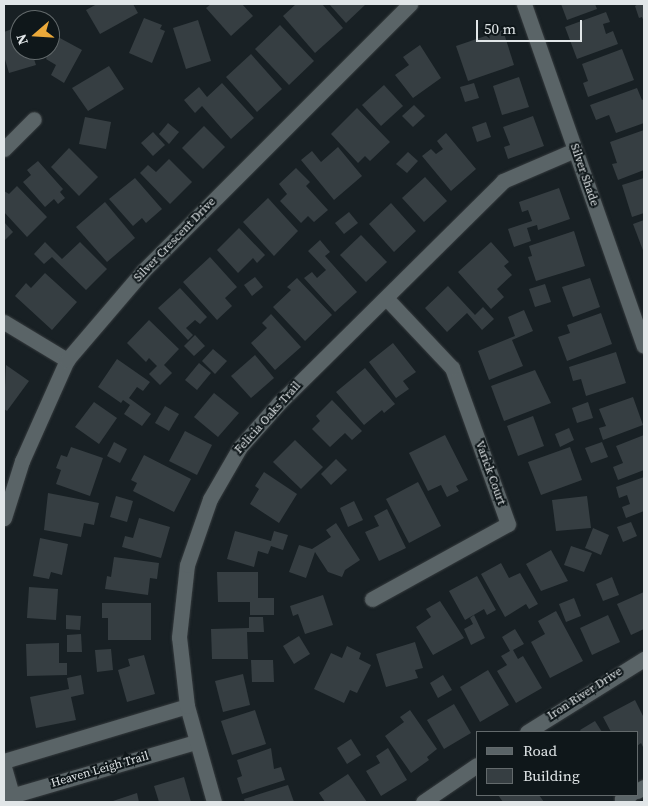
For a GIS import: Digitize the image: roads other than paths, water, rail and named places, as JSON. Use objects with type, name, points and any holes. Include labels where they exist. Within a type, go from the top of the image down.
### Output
[{"type":"street","name":"Silver Crescent Drive","points":[[5,509],[22,461],[67,360],[143,271],[410,4]]},
{"type":"street","name":"Silver Shade","points":[[524,4],[644,346]]},
{"type":"street","points":[[4,149],[34,119]]},
{"type":"street","name":"Felicia Oaks Trail","points":[[214,802],[187,706],[179,637],[187,564],[210,499],[240,447],[503,181],[576,150]]},
{"type":"street","name":"Varick Court","points":[[372,599],[508,524],[452,368],[386,298]]},
{"type":"street","points":[[4,322],[67,360]]},
{"type":"street","name":"Iron River Drive","points":[[529,731],[644,659]]},
{"type":"street","points":[[4,761],[187,706]]},
{"type":"street","name":"Heaven Leigh Trail","points":[[10,799],[196,742]]},
{"type":"street","points":[[422,802],[476,766]]},
{"type":"street","points":[[4,767],[10,799]]}]
